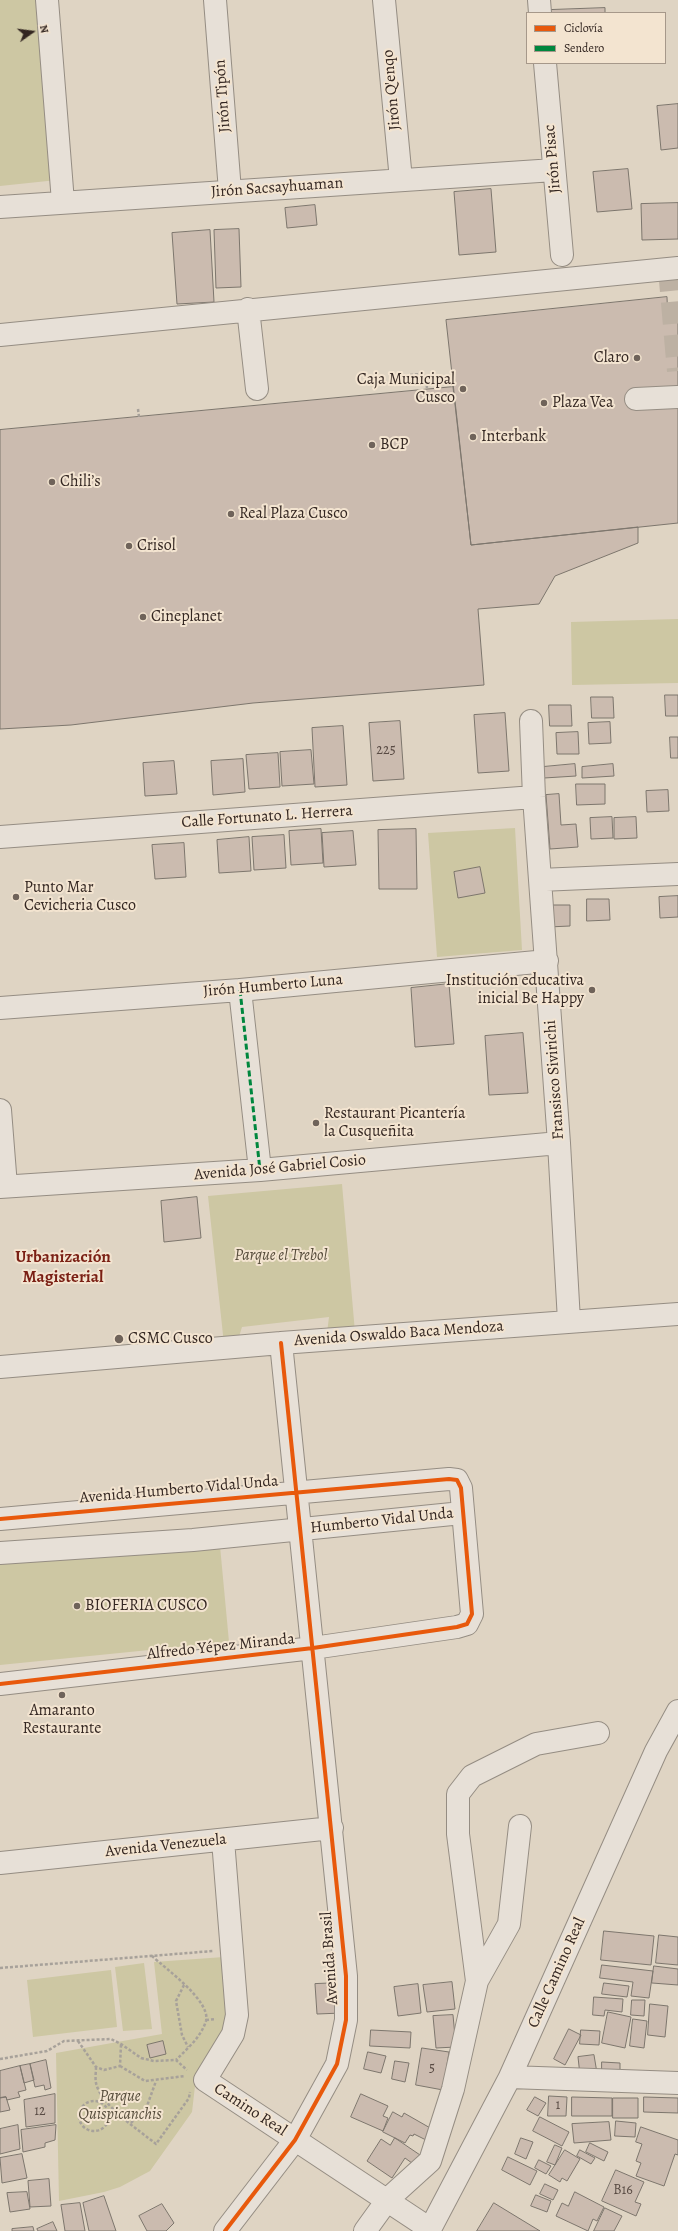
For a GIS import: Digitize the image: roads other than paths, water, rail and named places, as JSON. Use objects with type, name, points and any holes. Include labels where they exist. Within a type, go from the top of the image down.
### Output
[{"type":"street","points":[[47,0],[63,202]]},
{"type":"street","name":"Jirón Tipón","points":[[216,0],[230,191]]},
{"type":"street","name":"Jirón Q'enqo","points":[[384,0],[401,180]]},
{"type":"street","points":[[539,0],[540,12]]},
{"type":"street","name":"Jirón Pisac","points":[[545,64],[562,255]]},
{"type":"street","name":"Jirón Sacsayhuaman","points":[[0,207],[554,170]]},
{"type":"street","points":[[0,335],[248,309],[678,268]]},
{"type":"street","points":[[248,309],[257,389]]},
{"type":"street","points":[[636,399],[677,396]]},
{"type":"street","name":"Fransisco Sivirichi","points":[[530,720],[534,797],[559,1143],[569,1321]]},
{"type":"street","name":"Calle Fortunato L. Herrera","points":[[0,836],[534,797]]},
{"type":"street","points":[[540,880],[678,874]]},
{"type":"street","name":"Jirón Humberto Luna","points":[[0,1008],[240,990],[546,961]]},
{"type":"street","points":[[240,990],[260,1170]]},
{"type":"street","points":[[0,1110],[3,1186]]},
{"type":"street","name":"Avenida José Gabriel Cosio","points":[[3,1186],[260,1170],[559,1143]]},
{"type":"street","name":"Avenida Oswaldo Baca Mendoza","points":[[0,1367],[281,1343],[678,1314]]},
{"type":"street","name":"Avenida Brasil","points":[[225,2231],[295,2140],[337,2064],[346,2020],[346,1976],[332,1828],[281,1343]]},
{"type":"street","name":"Avenida Humberto Vidal Unda","points":[[0,1518],[297,1492],[457,1480],[461,1488],[462,1513]]},
{"type":"street","name":"Humberto Vidal Unda","points":[[301,1530],[462,1513]]},
{"type":"street","name":"Alfredo Yépez Miranda","points":[[0,1684],[313,1648],[457,1627],[467,1624],[472,1614],[462,1513]]},
{"type":"street","points":[[0,1553],[193,1540],[301,1530]]},
{"type":"street","name":"Calle Camino Real","points":[[429,2230],[510,2077],[656,1750],[678,1711]]},
{"type":"street","points":[[477,1981],[458,1834],[458,1794],[472,1776],[536,1744],[598,1733]]},
{"type":"street","points":[[365,2231],[388,2199],[430,2161],[453,2089],[477,1981],[509,1924],[520,1826]]},
{"type":"street","name":"Avenida Venezuela","points":[[0,1863],[332,1828]]},
{"type":"street","name":"Camino Real","points":[[222,1840],[233,1950],[237,2016],[233,2034],[199,2078],[295,2140]]},
{"type":"street","points":[[510,2077],[678,2083]]},
{"type":"street","points":[[295,2140],[388,2199],[429,2230]]},
{"type":"tunnel","points":[[669,269],[678,371]]},
{"type":"place","name":"Claro","points":[[637,358]]},
{"type":"place","name":"Caja Municipal Cusco","points":[[463,389]]},
{"type":"place","name":"Plaza Vea","points":[[544,403]]},
{"type":"place","name":"Interbank","points":[[473,437]]},
{"type":"place","name":"BCP","points":[[372,445]]},
{"type":"place","name":"Chili’s","points":[[52,482]]},
{"type":"place","name":"Real Plaza Cusco","points":[[231,514]]},
{"type":"place","name":"Crisol","points":[[129,546]]},
{"type":"place","name":"Cineplanet","points":[[143,617]]},
{"type":"place","name":"Punto Mar Cevicheria Cusco","points":[[16,897]]},
{"type":"place","name":"Institución educativa inicial Be Happy","points":[[592,990]]},
{"type":"place","name":"Restaurant Picantería la Cusqueñita","points":[[316,1123]]},
{"type":"place","name":"CSMC Cusco","points":[[119,1339]]},
{"type":"place","name":"BIOFERIA CUSCO","points":[[77,1606]]},
{"type":"place","name":"Amaranto Restaurante","points":[[62,1695]]},
{"type":"district","name":"Urbanización Magisterial","points":[[63,1268]]},
{"type":"park label","name":"Parque el Trebol","points":[[281,1256]]},
{"type":"park label","name":"Parque Quispicanchis","points":[[120,2106]]}]
